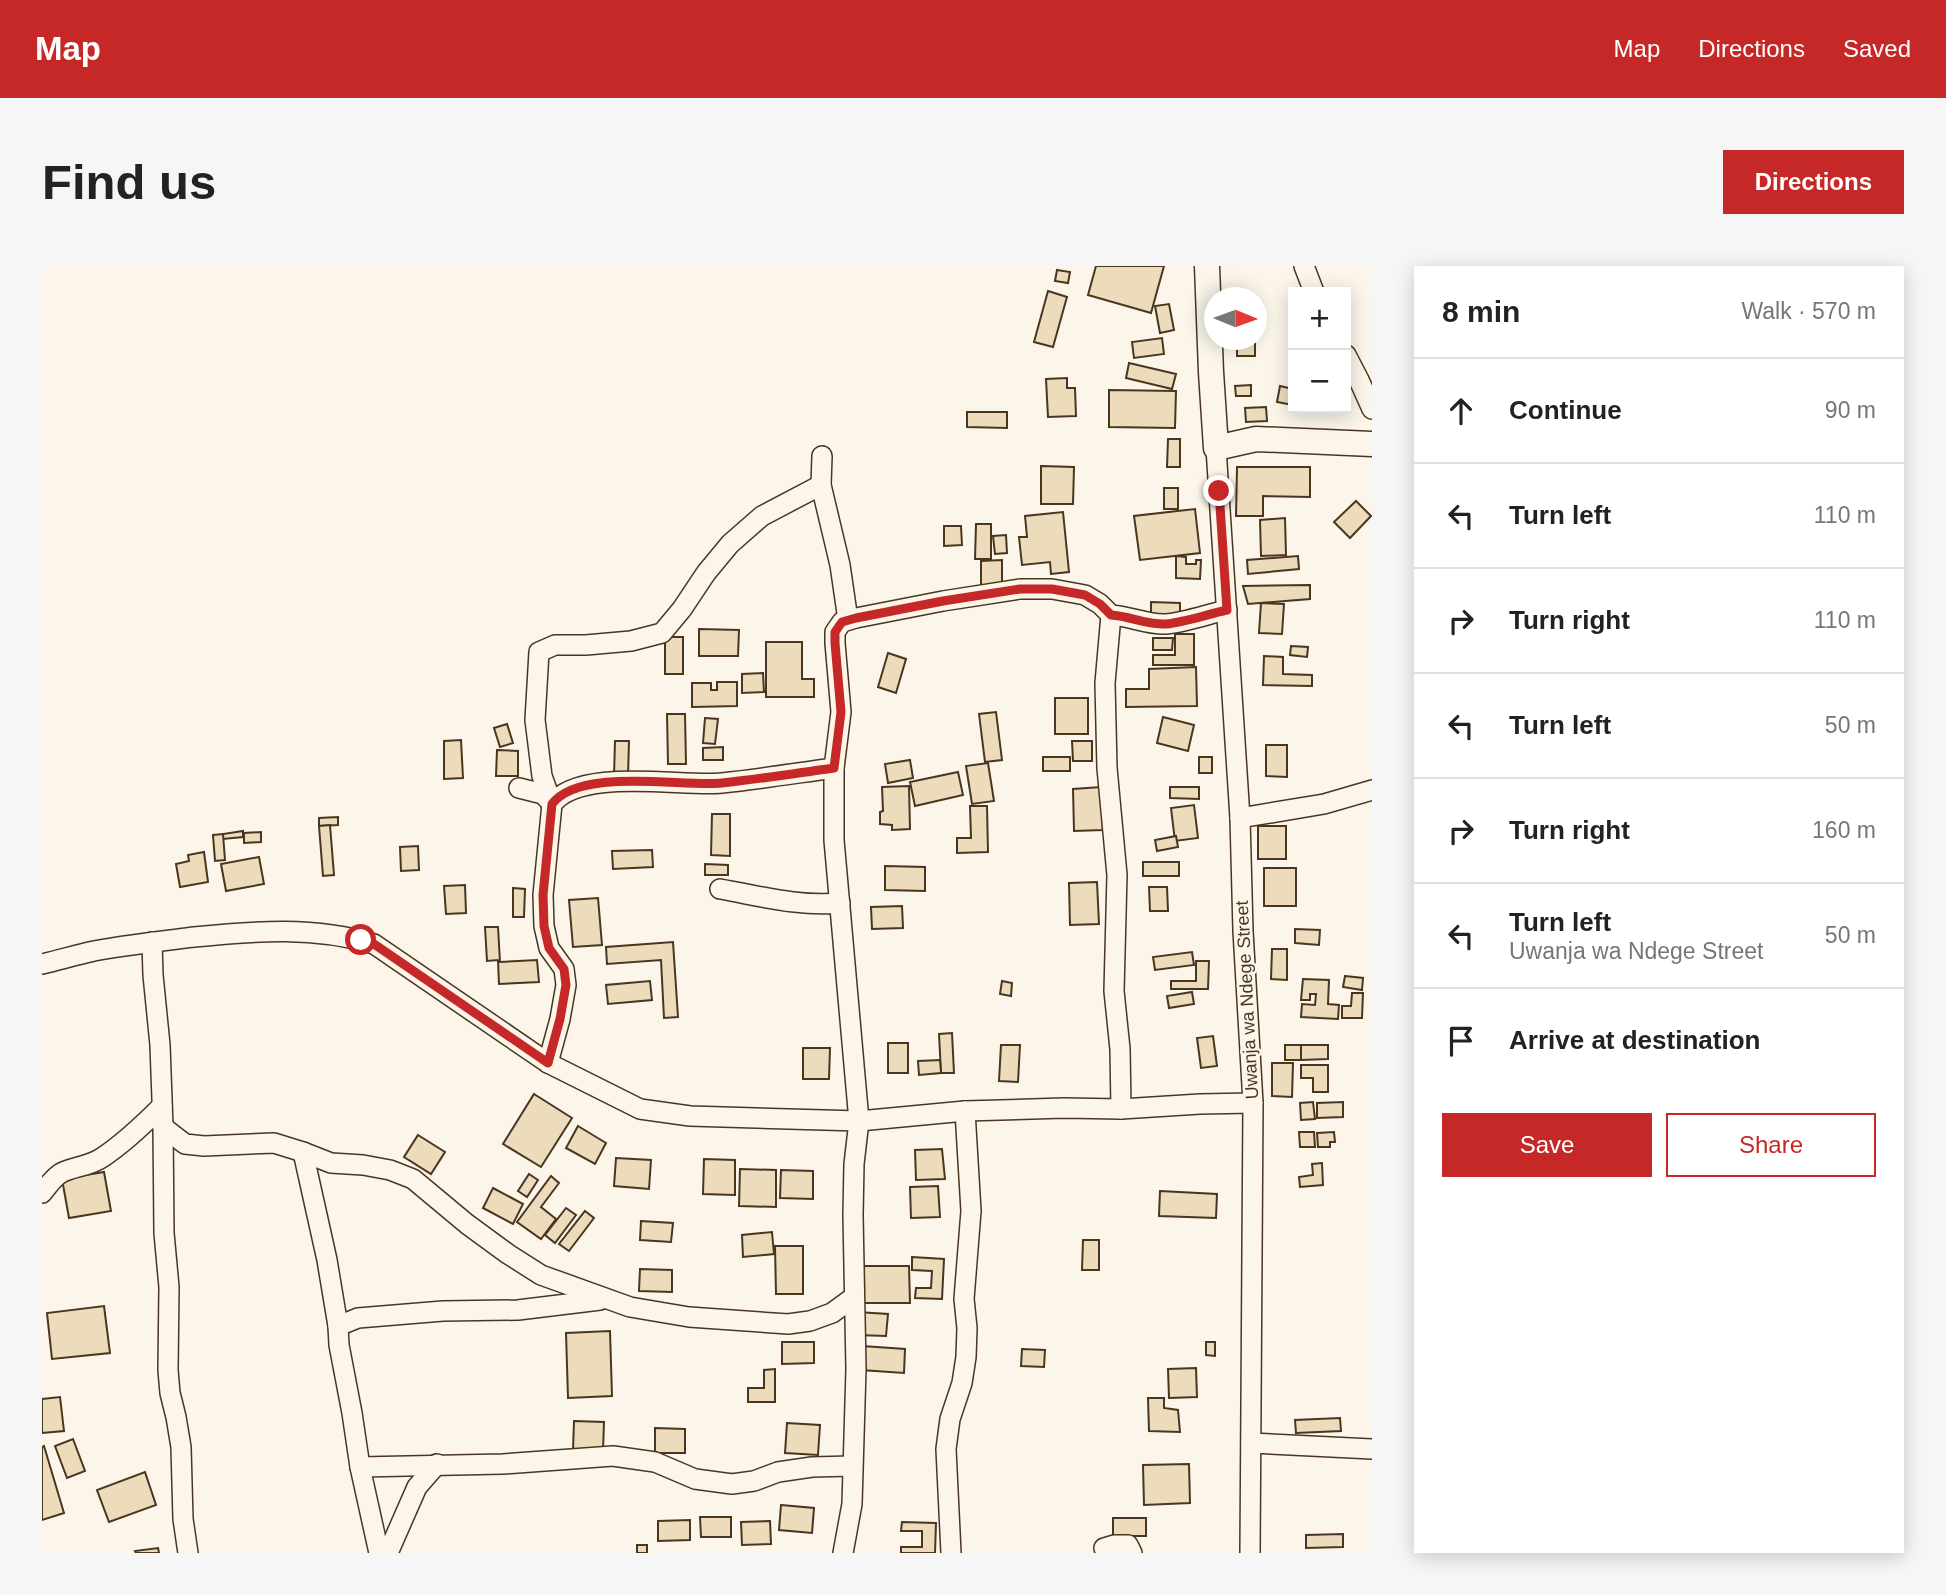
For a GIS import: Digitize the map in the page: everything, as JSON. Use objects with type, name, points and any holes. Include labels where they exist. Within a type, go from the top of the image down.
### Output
[{"type":"main road","points":[[1207,266],[1216,448],[1256,439],[1372,444]]},
{"type":"street","points":[[1304,266],[1312,287]]},
{"type":"street","points":[[1351,365],[1372,409]]},
{"type":"street","name":"Uwanja wa Ndege Street","points":[[1216,448],[1240,818],[1242,931],[1253,1103],[1250,1553]]},
{"type":"street","points":[[822,456],[821,485],[840,565],[848,621]]},
{"type":"street","points":[[548,1063],[566,985],[564,969],[549,948],[544,926],[543,895],[552,804],[542,776],[535,720],[539,652],[555,645],[631,642],[662,633],[730,544],[762,516],[821,485]]},
{"type":"street","points":[[844,1553],[852,1504],[856,1369],[853,1176],[859,1121],[834,841],[834,768],[841,712],[835,632],[842,622],[943,601],[1020,589],[1052,589],[1085,595],[1111,615],[1123,615],[1144,622],[1166,624],[1227,610]]},
{"type":"street","points":[[1111,615],[1105,683],[1106,744],[1117,875],[1114,991],[1120,1049],[1121,1110]]},
{"type":"street","points":[[552,804],[565,792],[593,784],[656,780],[719,783],[834,768]]},
{"type":"street","points":[[519,788],[543,794],[552,804]]},
{"type":"street","points":[[1240,818],[1324,804],[1372,790]]},
{"type":"street","points":[[720,889],[790,903],[840,903]]},
{"type":"street","points":[[42,964],[92,951],[256,931],[326,932],[347,936],[374,944],[548,1063],[640,1109],[690,1116],[859,1121],[965,1111],[1065,1108],[1121,1110],[1253,1103]]},
{"type":"street","points":[[152,942],[160,1045],[164,1233],[169,1287],[168,1370],[181,1447],[183,1519],[188,1553]]},
{"type":"street","points":[[42,1193],[62,1172],[90,1165],[104,1156],[137,1131],[162,1106]]},
{"type":"street","points":[[951,1553],[946,1449],[950,1419],[962,1383],[966,1357],[964,1299],[971,1211],[965,1111]]},
{"type":"street","points":[[163,1127],[186,1144],[204,1146],[274,1143],[331,1163],[390,1170],[413,1179],[467,1224],[541,1275],[630,1307],[689,1317],[788,1324],[810,1321],[832,1313],[854,1297]]},
{"type":"street","points":[[303,1152],[327,1260],[360,1466],[379,1553]]},
{"type":"street","points":[[338,1326],[358,1318],[443,1311],[518,1310],[604,1299]]},
{"type":"street","points":[[1251,1443],[1372,1449]]},
{"type":"street","points":[[360,1466],[503,1464],[613,1456],[655,1462],[695,1479],[732,1484],[754,1481],[778,1472],[812,1467],[852,1466]]},
{"type":"street","points":[[388,1553],[416,1487],[437,1464]]},
{"type":"street","points":[[1104,1548],[1128,1545],[1132,1553]]},
{"type":"building","points":[[1096,266],[1164,266],[1151,313],[1088,295]]},
{"type":"building","points":[[1057,270],[1070,272],[1068,283],[1055,281]]},
{"type":"building","points":[[1048,291],[1067,297],[1053,347],[1034,342]]},
{"type":"building","points":[[1169,304],[1174,330],[1160,333],[1155,306]]},
{"type":"building","points":[[1162,338],[1164,354],[1134,358],[1132,342]]},
{"type":"building","points":[[1237,350],[1255,350],[1255,356],[1237,356]]},
{"type":"building","points":[[1129,363],[1176,374],[1172,389],[1126,378]]},
{"type":"building","points":[[1067,378],[1067,388],[1075,388],[1076,416],[1048,417],[1046,379]]},
{"type":"building","points":[[1251,385],[1251,396],[1236,396],[1235,386]]},
{"type":"building","points":[[1280,386],[1288,388],[1288,404],[1277,402]]},
{"type":"building","points":[[1109,390],[1176,391],[1175,428],[1109,427]]},
{"type":"building","points":[[1266,407],[1267,421],[1246,422],[1245,408]]},
{"type":"building","points":[[967,412],[1007,412],[1007,428],[967,427]]},
{"type":"building","points":[[1168,439],[1180,439],[1180,467],[1167,467]]},
{"type":"building","points":[[1041,466],[1074,467],[1073,504],[1041,504]]},
{"type":"building","points":[[1237,467],[1310,467],[1310,497],[1263,496],[1263,516],[1236,516]]},
{"type":"building","points":[[1164,488],[1178,488],[1178,509],[1164,509]]},
{"type":"building","points":[[1356,501],[1371,516],[1350,538],[1334,522]]},
{"type":"building","points":[[1195,509],[1200,553],[1140,560],[1134,516]]},
{"type":"building","points":[[1063,512],[1069,572],[1051,574],[1050,562],[1022,565],[1019,537],[1027,537],[1025,516]]},
{"type":"building","points":[[1285,518],[1286,555],[1261,556],[1260,520]]},
{"type":"building","points":[[976,524],[991,524],[991,559],[975,559]]},
{"type":"building","points":[[944,526],[961,526],[962,545],[944,546]]},
{"type":"building","points":[[1006,535],[1007,553],[995,554],[993,536]]},
{"type":"building","points":[[1176,556],[1186,557],[1186,564],[1196,564],[1196,560],[1201,560],[1200,579],[1176,578]]},
{"type":"building","points":[[1298,556],[1299,569],[1248,574],[1247,560]]},
{"type":"building","points":[[1002,560],[1002,585],[981,585],[981,561]]},
{"type":"building","points":[[1310,585],[1310,599],[1248,604],[1243,586]]},
{"type":"building","points":[[1151,602],[1180,603],[1180,619],[1151,619]]},
{"type":"building","points":[[1261,603],[1284,604],[1282,634],[1259,633]]},
{"type":"building","points":[[699,629],[739,630],[738,656],[699,656]]},
{"type":"building","points":[[1175,634],[1194,634],[1194,665],[1153,665],[1153,655],[1175,655]]},
{"type":"building","points":[[665,637],[683,637],[683,674],[665,674]]},
{"type":"building","points":[[1153,638],[1173,638],[1172,650],[1153,650]]},
{"type":"building","points":[[766,642],[802,642],[802,679],[814,679],[814,697],[766,697]]},
{"type":"building","points":[[1291,646],[1308,647],[1307,657],[1290,655]]},
{"type":"building","points":[[888,653],[906,659],[896,693],[878,687]]},
{"type":"building","points":[[1264,656],[1283,657],[1283,674],[1312,675],[1312,686],[1263,685]]},
{"type":"building","points":[[1196,667],[1197,706],[1126,707],[1126,689],[1149,689],[1149,669]]},
{"type":"building","points":[[763,673],[764,692],[742,693],[742,674]]},
{"type":"building","points":[[717,682],[737,682],[737,706],[692,707],[692,683],[711,683],[711,690],[717,690]]},
{"type":"building","points":[[1055,698],[1088,698],[1088,734],[1055,734]]},
{"type":"building","points":[[996,712],[1002,760],[985,762],[979,714]]},
{"type":"building","points":[[667,714],[685,714],[686,764],[668,764]]},
{"type":"building","points":[[1163,717],[1194,725],[1188,751],[1157,743]]},
{"type":"building","points":[[705,718],[718,719],[715,744],[703,743]]},
{"type":"building","points":[[507,724],[513,743],[500,747],[494,728]]},
{"type":"building","points":[[461,740],[463,778],[444,779],[444,741]]},
{"type":"building","points":[[615,741],[629,741],[628,776],[614,776]]},
{"type":"building","points":[[1072,741],[1092,741],[1092,761],[1073,761]]},
{"type":"building","points":[[1266,745],[1287,745],[1287,777],[1266,776]]},
{"type":"building","points":[[723,747],[723,760],[703,760],[703,748]]},
{"type":"building","points":[[497,750],[518,751],[518,776],[496,776]]},
{"type":"building","points":[[1043,757],[1070,757],[1070,771],[1043,771]]},
{"type":"building","points":[[1199,757],[1212,757],[1212,773],[1199,773]]},
{"type":"building","points":[[910,760],[913,778],[888,783],[885,764]]},
{"type":"building","points":[[988,763],[994,801],[972,804],[966,766]]},
{"type":"building","points":[[958,772],[963,795],[915,806],[910,782]]},
{"type":"building","points":[[909,786],[910,829],[892,830],[892,825],[880,824],[880,812],[883,811],[882,787]]},
{"type":"building","points":[[1101,787],[1103,830],[1074,831],[1073,789]]},
{"type":"building","points":[[1170,787],[1199,787],[1199,799],[1170,798]]},
{"type":"building","points":[[1194,805],[1198,838],[1175,841],[1171,808]]},
{"type":"building","points":[[970,806],[987,806],[988,852],[957,853],[957,838],[971,838]]},
{"type":"building","points":[[712,814],[730,814],[730,856],[711,855]]},
{"type":"building","points":[[338,817],[338,825],[319,826],[319,818]]},
{"type":"building","points":[[330,825],[334,875],[323,876],[319,826]]},
{"type":"building","points":[[1258,826],[1286,826],[1286,859],[1258,859]]},
{"type":"building","points":[[243,831],[243,837],[223,839],[223,834]]},
{"type":"building","points":[[261,832],[261,842],[244,843],[244,833]]},
{"type":"building","points":[[223,834],[225,860],[215,861],[213,835]]},
{"type":"building","points":[[1176,836],[1178,847],[1157,851],[1155,840]]},
{"type":"building","points":[[418,846],[419,870],[401,871],[400,847]]},
{"type":"building","points":[[652,850],[653,867],[613,869],[612,851]]},
{"type":"building","points":[[204,852],[208,882],[180,887],[176,864],[189,861],[188,855]]},
{"type":"building","points":[[259,857],[264,884],[226,891],[221,864]]},
{"type":"building","points":[[1143,862],[1179,862],[1179,876],[1143,876]]},
{"type":"building","points":[[705,864],[728,865],[728,875],[705,875]]},
{"type":"building","points":[[885,866],[925,867],[925,891],[885,890]]},
{"type":"building","points":[[1264,868],[1296,868],[1296,906],[1264,906]]},
{"type":"building","points":[[1097,882],[1099,924],[1070,925],[1069,883]]},
{"type":"building","points":[[465,885],[466,913],[446,914],[444,886]]},
{"type":"building","points":[[1149,887],[1167,887],[1168,911],[1150,911]]},
{"type":"building","points":[[513,888],[525,889],[524,917],[513,917]]},
{"type":"building","points":[[598,898],[602,945],[573,947],[569,900]]},
{"type":"building","points":[[902,906],[903,928],[872,929],[871,907]]},
{"type":"building","points":[[485,927],[498,927],[500,962],[537,960],[539,982],[499,984],[498,960],[487,961]]},
{"type":"building","points":[[1295,929],[1320,930],[1319,945],[1295,943]]},
{"type":"building","points":[[673,942],[678,1017],[664,1018],[661,960],[607,964],[606,947]]},
{"type":"building","points":[[1272,949],[1287,949],[1287,980],[1271,979]]},
{"type":"building","points":[[1192,952],[1194,965],[1155,970],[1153,957]]},
{"type":"building","points":[[1196,961],[1209,961],[1208,989],[1171,989],[1171,981],[1196,981]]},
{"type":"building","points":[[1345,976],[1363,978],[1362,990],[1343,987]]},
{"type":"building","points":[[1303,979],[1329,980],[1328,1004],[1339,1005],[1338,1019],[1301,1017],[1302,1004],[1315,1005],[1316,994],[1310,994],[1310,1000],[1301,1000]]},
{"type":"building","points":[[650,981],[652,1000],[608,1004],[606,985]]},
{"type":"building","points":[[1002,981],[1012,983],[1011,996],[1000,994]]},
{"type":"building","points":[[1192,992],[1194,1004],[1169,1008],[1167,996]]},
{"type":"building","points":[[1352,993],[1363,993],[1362,1018],[1342,1018],[1342,1006],[1351,1006]]},
{"type":"building","points":[[952,1033],[954,1073],[941,1073],[939,1034]]},
{"type":"building","points":[[1213,1036],[1217,1066],[1201,1068],[1197,1038]]},
{"type":"building","points":[[888,1043],[908,1043],[908,1073],[888,1073]]},
{"type":"building","points":[[1001,1045],[1020,1045],[1018,1082],[999,1081]]},
{"type":"building","points":[[1285,1045],[1301,1045],[1301,1060],[1285,1060]]},
{"type":"building","points":[[1301,1045],[1328,1045],[1328,1059],[1301,1060]]},
{"type":"building","points":[[803,1048],[830,1048],[829,1079],[803,1079]]},
{"type":"building","points":[[940,1060],[941,1073],[919,1075],[918,1061]]},
{"type":"building","points":[[1272,1063],[1293,1063],[1292,1097],[1272,1096]]},
{"type":"building","points":[[1301,1065],[1328,1065],[1328,1092],[1313,1092],[1313,1078],[1301,1078]]},
{"type":"building","points":[[534,1094],[572,1118],[541,1167],[503,1144]]},
{"type":"building","points":[[1313,1102],[1315,1119],[1301,1120],[1300,1103]]},
{"type":"building","points":[[1343,1102],[1343,1117],[1317,1118],[1317,1103]]},
{"type":"building","points":[[578,1126],[606,1143],[595,1164],[566,1148]]},
{"type":"building","points":[[1299,1132],[1314,1132],[1315,1147],[1300,1147]]},
{"type":"building","points":[[1334,1132],[1335,1142],[1330,1142],[1330,1147],[1318,1147],[1317,1133]]},
{"type":"building","points":[[418,1135],[445,1152],[431,1174],[404,1157]]},
{"type":"building","points":[[942,1149],[945,1179],[916,1180],[915,1150]]},
{"type":"building","points":[[616,1158],[651,1160],[649,1189],[614,1186]]},
{"type":"building","points":[[704,1159],[735,1160],[735,1195],[703,1194]]},
{"type":"building","points":[[1322,1163],[1323,1185],[1300,1187],[1299,1177],[1313,1175],[1312,1164]]},
{"type":"building","points":[[740,1169],[776,1170],[776,1207],[739,1206]]},
{"type":"building","points":[[781,1170],[813,1171],[813,1199],[780,1198]]},
{"type":"building","points":[[104,1172],[111,1211],[69,1218],[62,1179]]},
{"type":"building","points":[[529,1174],[538,1180],[527,1197],[518,1191]]},
{"type":"building","points":[[551,1176],[559,1183],[541,1207],[556,1219],[541,1239],[517,1222]]},
{"type":"building","points":[[938,1186],[940,1217],[911,1218],[910,1187]]},
{"type":"building","points":[[493,1188],[523,1204],[513,1224],[483,1208]]},
{"type":"building","points":[[1160,1191],[1217,1194],[1216,1218],[1159,1216]]},
{"type":"building","points":[[566,1208],[576,1215],[555,1243],[545,1235]]},
{"type":"building","points":[[585,1211],[594,1218],[569,1251],[559,1244]]},
{"type":"building","points":[[641,1221],[673,1223],[671,1242],[640,1240]]},
{"type":"building","points":[[772,1232],[774,1254],[743,1257],[742,1235]]},
{"type":"building","points":[[1083,1240],[1099,1240],[1099,1270],[1082,1270]]},
{"type":"building","points":[[775,1246],[803,1246],[803,1294],[776,1294]]},
{"type":"building","points":[[912,1257],[944,1259],[942,1299],[915,1298],[916,1288],[931,1288],[932,1271],[912,1270]]},
{"type":"building","points":[[863,1266],[909,1266],[910,1303],[863,1303]]},
{"type":"building","points":[[640,1269],[672,1270],[672,1292],[639,1291]]},
{"type":"building","points":[[104,1306],[110,1353],[52,1359],[47,1313]]},
{"type":"building","points":[[857,1312],[888,1314],[886,1336],[856,1335]]},
{"type":"building","points":[[610,1331],[612,1396],[568,1398],[566,1333]]},
{"type":"building","points":[[782,1342],[814,1342],[814,1363],[782,1364]]},
{"type":"building","points":[[1206,1342],[1215,1342],[1215,1356],[1206,1355]]},
{"type":"building","points":[[862,1346],[905,1349],[904,1373],[861,1370]]},
{"type":"building","points":[[1022,1349],[1045,1350],[1044,1367],[1021,1366]]},
{"type":"building","points":[[1196,1368],[1197,1397],[1169,1398],[1168,1369]]},
{"type":"building","points":[[775,1369],[775,1402],[748,1402],[748,1388],[764,1388],[764,1370]]},
{"type":"building","points":[[60,1397],[64,1431],[42,1433],[42,1399]]},
{"type":"building","points":[[1148,1398],[1164,1398],[1164,1408],[1178,1410],[1180,1432],[1149,1431]]},
{"type":"building","points":[[1340,1418],[1341,1431],[1296,1433],[1295,1420]]},
{"type":"building","points":[[574,1421],[604,1422],[603,1451],[573,1451]]},
{"type":"building","points":[[787,1423],[820,1425],[818,1455],[785,1453]]},
{"type":"building","points":[[655,1428],[685,1429],[685,1453],[655,1453]]},
{"type":"building","points":[[73,1439],[85,1471],[67,1478],[55,1446]]},
{"type":"building","points":[[44,1446],[64,1513],[42,1520],[42,1447]]},
{"type":"building","points":[[1189,1464],[1190,1503],[1144,1505],[1143,1465]]},
{"type":"building","points":[[145,1472],[156,1505],[109,1522],[97,1490]]},
{"type":"building","points":[[781,1505],[814,1508],[812,1533],[779,1530]]},
{"type":"building","points":[[700,1517],[731,1517],[731,1537],[701,1537]]},
{"type":"building","points":[[1113,1518],[1146,1518],[1146,1536],[1113,1536]]},
{"type":"building","points":[[690,1520],[690,1540],[658,1541],[658,1521]]},
{"type":"building","points":[[770,1521],[771,1544],[742,1545],[741,1522]]},
{"type":"building","points":[[902,1522],[936,1523],[935,1553],[901,1553],[901,1547],[922,1547],[922,1531],[901,1531]]},
{"type":"building","points":[[1343,1534],[1343,1547],[1306,1548],[1306,1535]]},
{"type":"building","points":[[637,1545],[647,1545],[647,1553],[637,1553]]},
{"type":"building","points":[[158,1548],[159,1553],[135,1551]]},
{"type":"route","points":[[361,940],[374,944],[548,1063],[566,985],[564,969],[549,948],[544,926],[543,895],[552,804],[557,797],[593,784],[656,780],[719,783],[834,768],[841,712],[835,632],[842,622],[856,618],[1020,589],[1052,589],[1085,595],[1111,615],[1123,615],[1144,622],[1166,624],[1227,610],[1219,491]]}]
